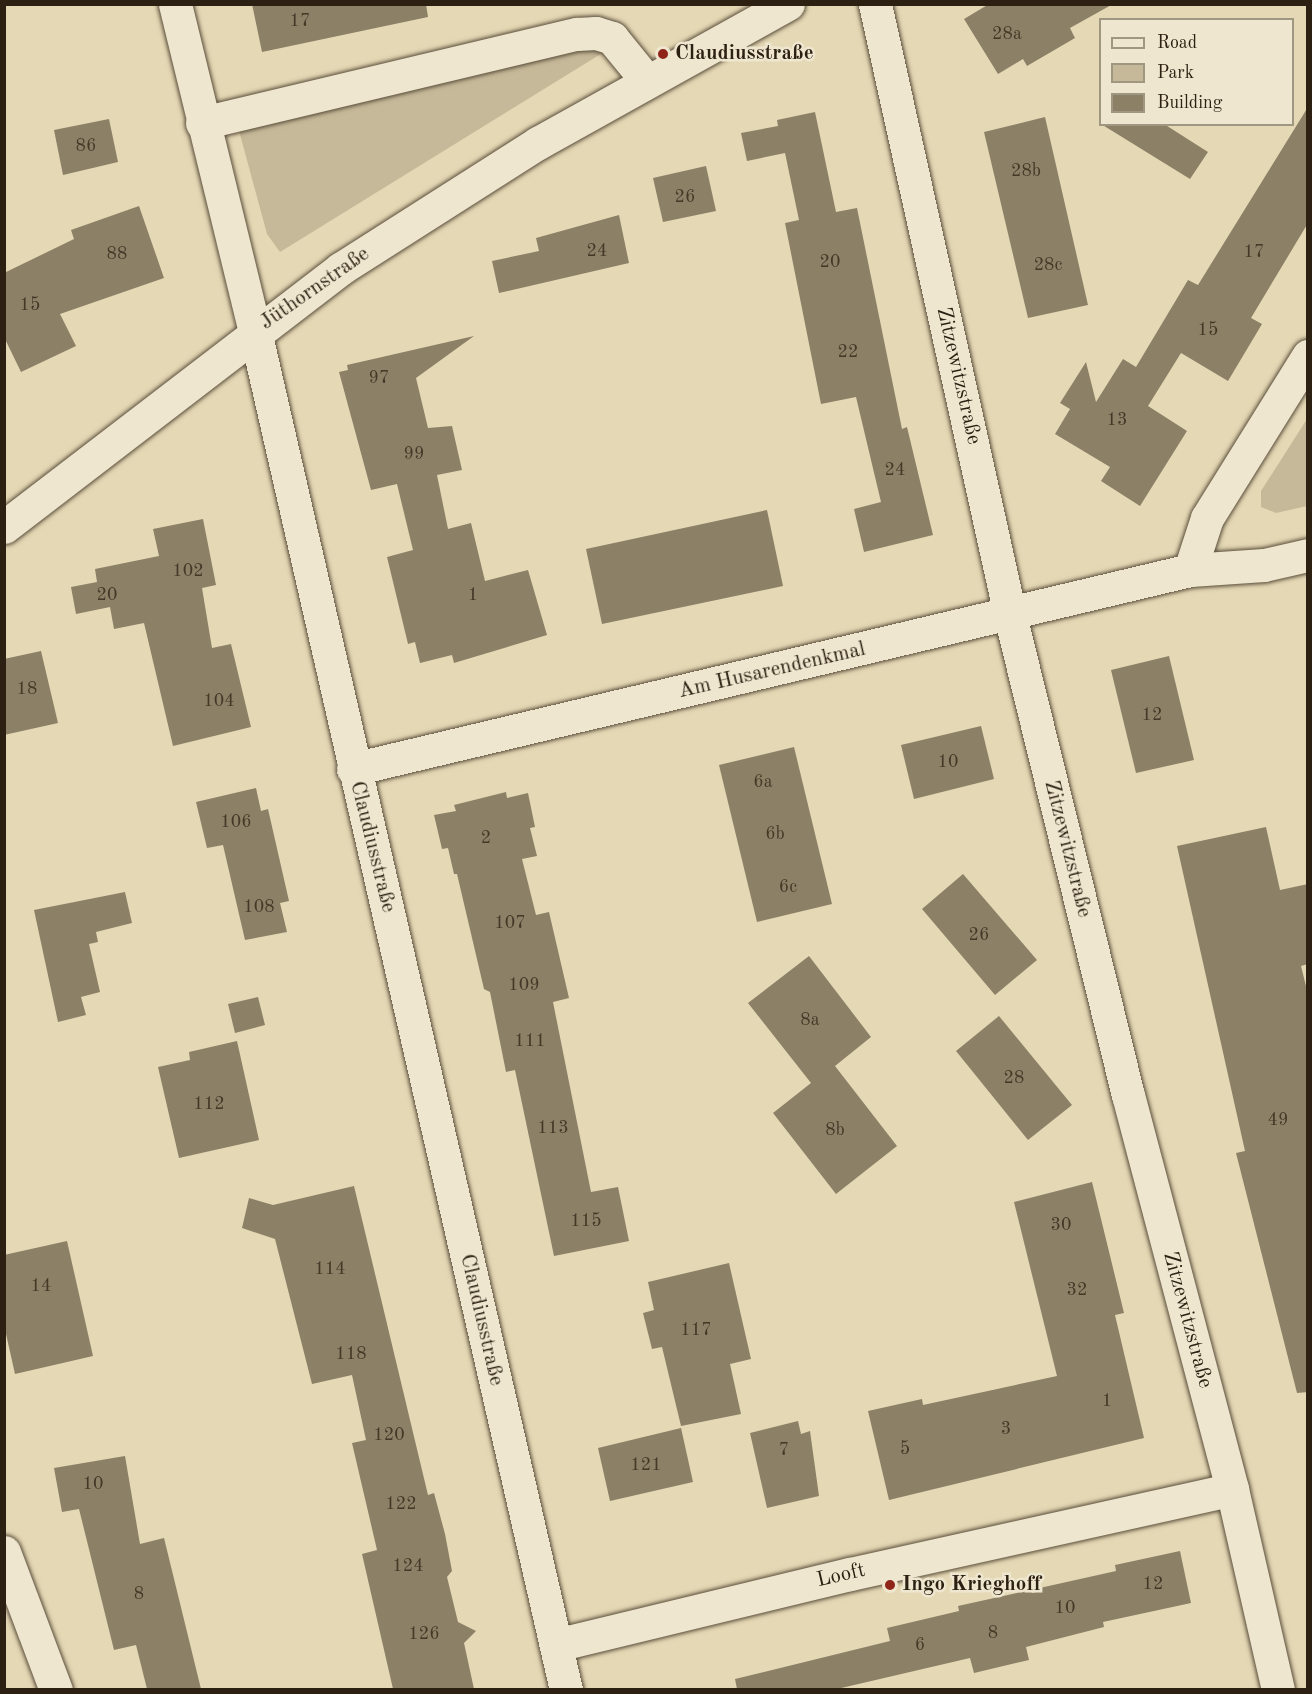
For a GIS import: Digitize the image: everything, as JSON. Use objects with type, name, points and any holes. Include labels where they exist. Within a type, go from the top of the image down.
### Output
[{"type":"street","name":"Claudiusstraße","points":[[175,4],[202,123],[255,331],[353,769],[566,1689]]},
{"type":"street","name":"Jüthornstraße","points":[[4,526],[255,331],[340,269],[538,143],[788,4]]},
{"type":"street","name":"Zitzewitzstraße","points":[[875,4],[1010,615],[1128,1095],[1232,1489],[1278,1689]]},
{"type":"street","points":[[202,123],[578,34],[596,33],[612,38],[647,81]]},
{"type":"street","points":[[1190,570],[1207,518],[1308,356]]},
{"type":"street","name":"Am Husarendenkmal","points":[[353,769],[1010,615],[1190,570],[1264,565],[1308,555]]},
{"type":"street","name":"Looft","points":[[556,1645],[850,1574],[1232,1489]]},
{"type":"street","points":[[4,1552],[56,1689]]},
{"type":"green space","points":[[579,45],[604,52],[280,252],[267,234],[238,127]]},
{"type":"green space","points":[[1307,419],[1307,506],[1276,513],[1261,507],[1261,491]]},
{"type":"building","points":[[252,4],[426,4],[428,17],[262,52]]},
{"type":"building","points":[[989,4],[1113,4],[1070,28],[1075,38],[1027,66],[1023,59],[998,74],[964,19]]},
{"type":"building","points":[[1308,107],[1308,223],[1251,318],[1262,324],[1228,381],[1181,353],[1148,406],[1187,431],[1140,506],[1101,481],[1110,467],[1055,434],[1070,409],[1060,403],[1086,362],[1096,402],[1123,359],[1136,367],[1188,280],[1198,285]]},
{"type":"building","points":[[815,112],[836,212],[857,208],[902,429],[907,427],[933,535],[864,552],[854,509],[881,502],[856,397],[821,404],[785,223],[799,220],[785,153],[747,161],[741,133],[778,126],[777,120]]},
{"type":"building","points":[[1045,117],[1088,305],[1028,318],[984,132]]},
{"type":"building","points":[[109,119],[118,162],[63,175],[54,130]]},
{"type":"building","points":[[1104,126],[1167,126],[1208,152],[1190,179]]},
{"type":"building","points":[[706,166],[716,211],[663,222],[653,178]]},
{"type":"building","points":[[139,206],[164,278],[60,314],[76,346],[21,372],[4,337],[4,273],[74,239],[71,230]]},
{"type":"building","points":[[619,215],[629,263],[499,293],[492,261],[539,251],[536,238]]},
{"type":"building","points":[[474,336],[416,378],[428,428],[452,426],[462,470],[437,475],[448,529],[471,523],[485,581],[528,570],[547,635],[454,663],[452,655],[420,663],[415,642],[408,644],[387,557],[413,550],[397,484],[371,490],[339,372],[348,370],[347,365]]},
{"type":"building","points":[[767,510],[783,586],[602,624],[586,549]]},
{"type":"building","points":[[203,519],[216,585],[202,588],[212,648],[231,644],[251,727],[173,746],[144,623],[114,629],[110,607],[76,614],[71,587],[97,582],[95,569],[159,556],[153,529]]},
{"type":"building","points":[[41,651],[58,723],[4,735],[4,659]]},
{"type":"building","points":[[1169,656],[1194,760],[1136,773],[1111,670]]},
{"type":"building","points":[[981,726],[994,779],[914,799],[901,745]]},
{"type":"building","points":[[794,747],[832,904],[757,922],[719,765]]},
{"type":"building","points":[[256,788],[261,811],[268,809],[289,901],[280,903],[287,932],[245,940],[223,845],[207,848],[196,802]]},
{"type":"building","points":[[506,792],[507,798],[528,793],[535,827],[530,828],[537,856],[522,859],[536,915],[549,912],[569,998],[553,1002],[591,1192],[618,1187],[629,1241],[554,1256],[515,1070],[506,1072],[490,992],[484,989],[457,874],[454,874],[448,848],[442,849],[434,815],[456,811],[454,805]]},
{"type":"building","points":[[1266,827],[1280,890],[1308,884],[1308,964],[1301,966],[1308,994],[1308,1392],[1297,1393],[1236,1153],[1245,1151],[1177,846]]},
{"type":"building","points":[[963,874],[1037,960],[995,995],[922,909]]},
{"type":"building","points":[[125,892],[132,923],[96,932],[98,942],[89,944],[100,992],[81,997],[86,1015],[58,1022],[34,910]]},
{"type":"building","points":[[809,956],[871,1037],[835,1066],[897,1146],[836,1194],[773,1113],[811,1083],[748,1003]]},
{"type":"building","points":[[258,997],[265,1025],[235,1033],[228,1004]]},
{"type":"building","points":[[999,1016],[1072,1105],[1028,1140],[956,1051]]},
{"type":"building","points":[[237,1041],[259,1140],[179,1158],[158,1067],[190,1060],[189,1052]]},
{"type":"building","points":[[1092,1182],[1124,1313],[1115,1315],[1144,1438],[889,1500],[868,1411],[922,1399],[923,1405],[1057,1376],[1014,1202]]},
{"type":"building","points":[[354,1186],[428,1495],[434,1493],[445,1534],[452,1571],[447,1577],[458,1622],[476,1631],[464,1643],[474,1689],[393,1689],[362,1554],[377,1550],[352,1443],[366,1440],[352,1375],[312,1384],[275,1239],[242,1228],[249,1198],[273,1205]]},
{"type":"building","points":[[67,1241],[93,1356],[15,1374],[4,1325],[4,1255]]},
{"type":"building","points":[[729,1263],[751,1359],[730,1364],[741,1414],[681,1426],[662,1347],[652,1349],[643,1313],[654,1310],[648,1282]]},
{"type":"building","points":[[798,1421],[801,1434],[810,1431],[819,1496],[767,1508],[750,1433]]},
{"type":"building","points":[[681,1428],[693,1482],[610,1501],[598,1448]]},
{"type":"building","points":[[125,1456],[140,1544],[164,1538],[201,1689],[147,1689],[136,1645],[114,1650],[79,1509],[62,1512],[54,1468]]},
{"type":"building","points":[[1180,1551],[1191,1603],[1103,1622],[1104,1627],[1026,1647],[1029,1660],[974,1673],[970,1658],[837,1689],[737,1689],[735,1679],[890,1641],[887,1628],[959,1611],[958,1606],[1116,1571],[1115,1565]]},
{"type":"place","name":"Claudiusstraße","points":[[663,54]]},
{"type":"place","name":"Ingo Krieghoff","points":[[890,1585]]}]
